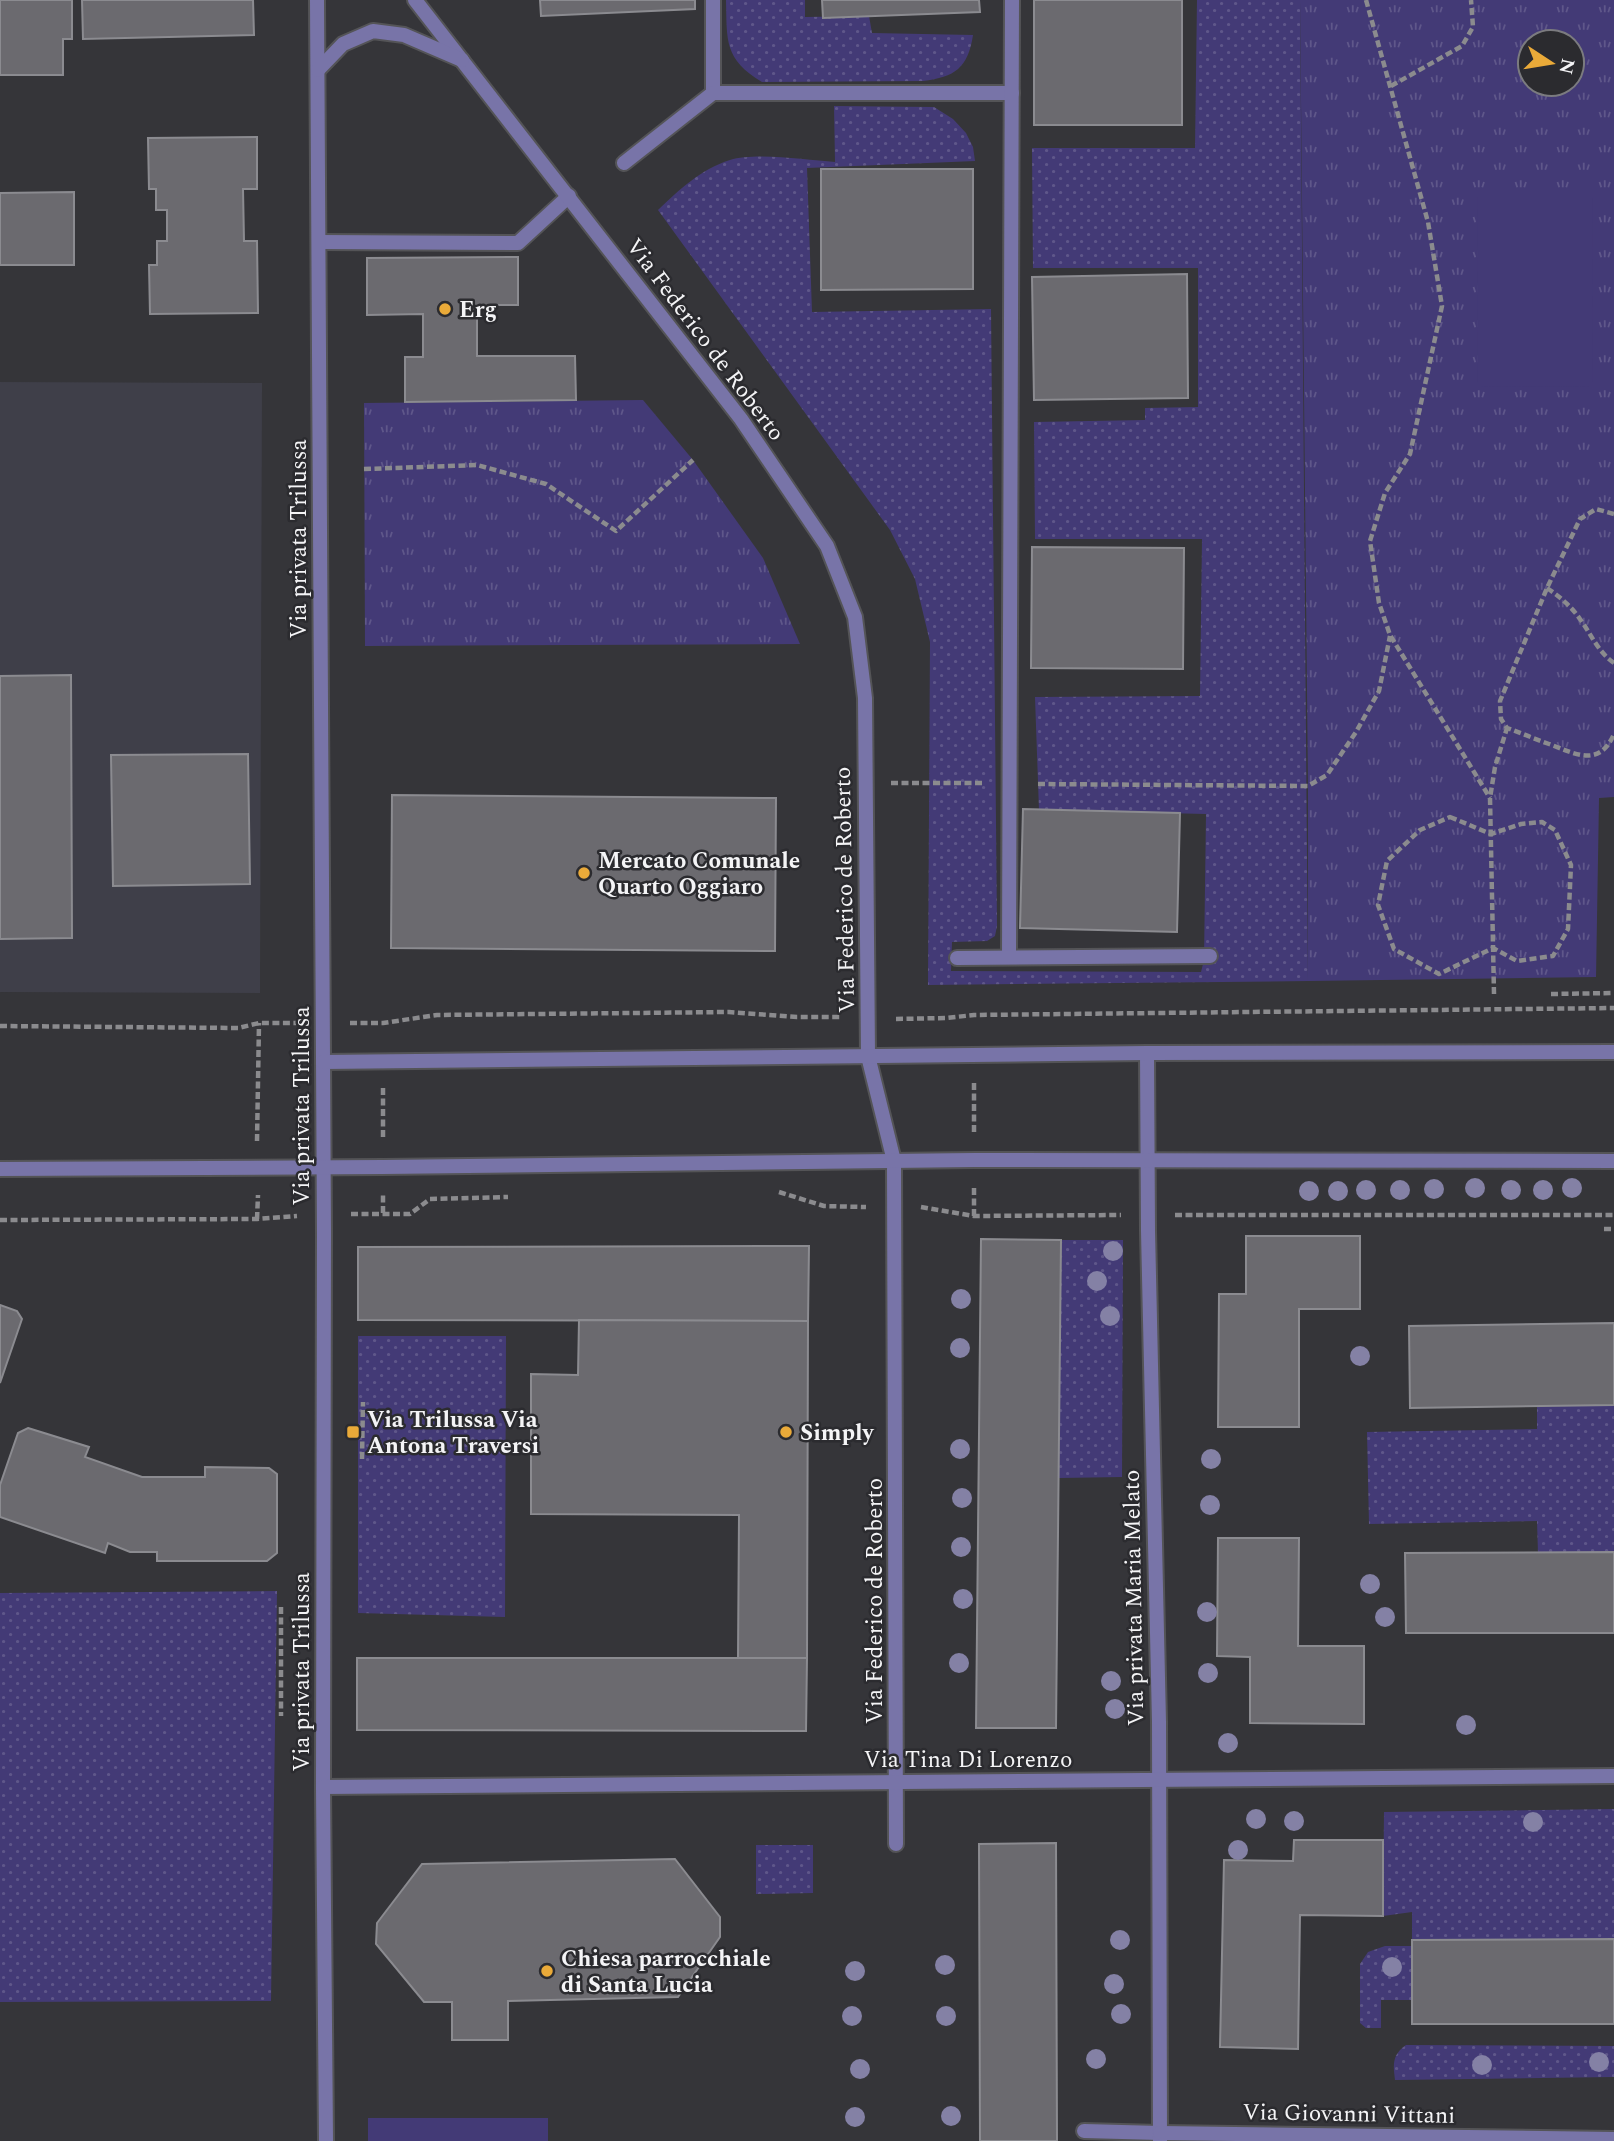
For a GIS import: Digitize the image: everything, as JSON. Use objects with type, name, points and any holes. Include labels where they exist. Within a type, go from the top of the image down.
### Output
[{"type":"street","points":[[317,0],[318,70]]},
{"type":"street","name":"Via Federico de Roberto","points":[[415,0],[741,419],[827,547],[855,617],[865,698],[868,1056],[894,1161],[896,1843]]},
{"type":"street","points":[[713,0],[713,93]]},
{"type":"street","points":[[1009,957],[1012,0]]},
{"type":"street","name":"Via Federico de Roberto","points":[[318,70],[343,44],[373,32],[404,36],[463,60]]},
{"type":"street","name":"Via privata Trilussa","points":[[318,70],[326,2141]]},
{"type":"street","points":[[624,163],[713,93],[1012,93]]},
{"type":"street","points":[[319,242],[518,243],[569,196]]},
{"type":"street","points":[[957,958],[1210,956]]},
{"type":"street","points":[[323,1062],[1614,1052]]},
{"type":"street","name":"Via privata Maria Melato","points":[[1147,1054],[1159,1781],[1160,2137]]},
{"type":"street","points":[[0,1169],[974,1160],[1614,1161]]},
{"type":"street","name":"Via Tina Di Lorenzo","points":[[323,1787],[1614,1776]]},
{"type":"street","name":"Via Giovanni Vittani","points":[[1084,2131],[1160,2137],[1614,2139]]},
{"type":"path","points":[[1366,0],[1428,222],[1442,306],[1410,454],[1385,493],[1370,541],[1379,603],[1390,635],[1490,799]]},
{"type":"path","points":[[1391,86],[1462,46],[1473,27],[1471,0]]},
{"type":"path","points":[[364,470],[477,465],[546,484],[616,531],[693,460]]},
{"type":"path","points":[[1614,514],[1596,509],[1580,519],[1547,588],[1500,701],[1501,719],[1507,728],[1582,757],[1599,753],[1609,745],[1614,734]]},
{"type":"path","points":[[1547,588],[1565,600],[1604,656],[1614,663]]},
{"type":"path","points":[[865,783],[1308,786],[1327,775],[1379,691],[1390,635]]},
{"type":"path","points":[[1494,994],[1490,799],[1507,728]]},
{"type":"path","points":[[1450,817],[1491,834],[1521,824],[1542,822],[1555,830],[1571,865],[1568,929],[1553,956],[1517,961],[1493,948],[1439,974],[1394,949],[1377,905],[1387,861],[1420,830],[1450,817]]},
{"type":"path","points":[[1551,994],[1614,993]]},
{"type":"path","points":[[914,1019],[974,1015],[1614,1008]]},
{"type":"path","points":[[512,1197],[430,1199],[410,1214],[383,1213],[383,1023],[437,1015],[729,1012],[813,1017]]},
{"type":"path","points":[[974,1015],[974,1216]]},
{"type":"path","points":[[0,1026],[238,1028],[259,1023],[257,1144]]},
{"type":"path","points":[[771,1190],[824,1206],[871,1207]]},
{"type":"path","points":[[918,1207],[974,1216],[1121,1215]]},
{"type":"path","points":[[1184,1215],[1614,1215]]},
{"type":"path","points":[[0,1220],[257,1219]]},
{"type":"path","points":[[1604,1229],[1614,1229]]},
{"type":"path","points":[[362,1459],[363,1402]]},
{"type":"path","points":[[281,1607],[281,1716]]},
{"type":"shaded area","points":[[0,382],[262,383],[260,993],[0,992]]},
{"type":"green space","points":[[726,0],[805,0],[805,17],[869,16],[872,33],[973,35],[968,56],[958,69],[944,77],[923,81],[762,82],[740,65],[730,48]]},
{"type":"green space","points":[[1197,0],[1300,0],[1308,981],[928,985],[930,642],[915,579],[890,530],[658,210],[700,175],[730,160],[767,157],[835,162],[834,106],[934,107],[953,119],[966,133],[973,147],[975,161],[807,168],[812,312],[991,309],[997,926],[995,936],[987,941],[952,942],[951,971],[1201,972],[1204,960],[1206,814],[1039,810],[1035,697],[1200,696],[1202,539],[1035,539],[1034,422],[1145,420],[1145,408],[1198,407],[1198,268],[1033,268],[1032,148],[1195,148]]},
{"type":"green space","points":[[1300,0],[1614,0],[1614,797],[1599,798],[1596,977],[1308,981]]},
{"type":"green space","points":[[1477,191],[1592,191],[1593,386],[1478,387]]},
{"type":"green space","points":[[643,400],[693,460],[763,558],[800,644],[365,646],[364,403]]},
{"type":"green space","points":[[1061,1240],[1123,1240],[1122,1477],[1059,1478]]},
{"type":"green space","points":[[358,1336],[506,1336],[505,1617],[358,1613]]},
{"type":"green space","points":[[1614,1405],[1614,1552],[1538,1553],[1537,1521],[1369,1524],[1367,1432],[1537,1429],[1537,1406]]},
{"type":"green space","points":[[277,1591],[271,2001],[0,2002],[0,1593]]},
{"type":"green space","points":[[1614,1809],[1614,1939],[1412,1940],[1412,1912],[1383,1916],[1384,1812]]},
{"type":"green space","points":[[756,1845],[813,1845],[813,1893],[756,1894]]},
{"type":"green space","points":[[1385,1946],[1412,1946],[1412,2000],[1381,2000],[1381,2028],[1366,2028],[1360,2023],[1360,1964],[1368,1952]]},
{"type":"green space","points":[[1406,2045],[1614,2046],[1614,2077],[1395,2080],[1394,2060]]},
{"type":"green space","points":[[368,2118],[548,2118],[548,2141],[368,2141]]},
{"type":"building","points":[[0,0],[72,0],[72,39],[63,39],[63,75],[0,75]]},
{"type":"building","points":[[82,0],[253,0],[254,35],[83,39]]},
{"type":"building","points":[[540,0],[695,0],[695,9],[541,16]]},
{"type":"building","points":[[822,0],[979,0],[980,12],[823,18]]},
{"type":"building","points":[[1034,0],[1182,0],[1182,125],[1034,125]]},
{"type":"building","points":[[257,137],[257,189],[243,189],[244,241],[257,241],[258,313],[150,314],[149,265],[157,265],[157,241],[167,241],[167,210],[156,210],[156,189],[149,189],[148,138]]},
{"type":"building","points":[[821,169],[973,169],[973,289],[821,290]]},
{"type":"building","points":[[74,192],[74,265],[0,265],[0,193]]},
{"type":"building","points":[[518,257],[518,305],[477,305],[477,356],[575,356],[576,400],[405,402],[405,357],[423,357],[423,314],[367,315],[367,258]]},
{"type":"building","points":[[1187,274],[1188,398],[1034,400],[1032,277]]},
{"type":"building","points":[[1032,547],[1184,548],[1183,669],[1031,668]]},
{"type":"building","points":[[71,675],[72,938],[0,939],[0,676]]},
{"type":"building","points":[[248,754],[250,884],[113,886],[111,755]]},
{"type":"building","name":"Mercato Comunale Quarto Oggiaro","points":[[392,795],[776,798],[775,951],[391,948]]},
{"type":"building","points":[[1023,809],[1180,813],[1177,932],[1020,928]]},
{"type":"building","points":[[1246,1236],[1360,1236],[1360,1309],[1299,1309],[1299,1427],[1218,1427],[1219,1294],[1246,1294]]},
{"type":"building","points":[[981,1239],[1061,1240],[1056,1728],[976,1728]]},
{"type":"building","points":[[809,1246],[808,1321],[358,1320],[358,1247]]},
{"type":"building","points":[[0,1305],[17,1311],[22,1319],[0,1383]]},
{"type":"building","points":[[579,1320],[808,1321],[807,1658],[738,1658],[739,1515],[531,1514],[531,1374],[578,1375]]},
{"type":"building","points":[[1614,1323],[1614,1405],[1410,1408],[1409,1326]]},
{"type":"building","points":[[28,1428],[89,1447],[85,1457],[142,1477],[205,1477],[205,1467],[269,1468],[277,1474],[277,1553],[267,1561],[157,1561],[157,1552],[130,1552],[108,1543],[105,1553],[0,1517],[0,1485],[18,1433]]},
{"type":"building","points":[[1218,1538],[1299,1538],[1298,1646],[1364,1646],[1364,1724],[1250,1723],[1250,1657],[1217,1656]]},
{"type":"building","points":[[1614,1552],[1614,1633],[1406,1633],[1405,1553]]},
{"type":"building","points":[[357,1658],[807,1658],[806,1731],[357,1730]]},
{"type":"building","points":[[1294,1840],[1383,1840],[1383,1916],[1300,1915],[1298,2049],[1220,2047],[1224,1860],[1293,1861]]},
{"type":"building","points":[[1056,1843],[1057,2141],[980,2141],[979,1844]]},
{"type":"building","name":"Chiesa parrocchiale di Santa Lucia","points":[[675,1859],[720,1917],[720,1937],[678,1997],[508,2001],[508,2040],[452,2040],[452,2002],[424,2002],[376,1944],[377,1923],[422,1864]]},
{"type":"building","points":[[1614,1939],[1614,2024],[1412,2024],[1412,1940]]},
{"type":"place","name":"Erg","points":[[445,309]]},
{"type":"place","name":"Mercato Comunale Quarto Oggiaro","points":[[584,873]]},
{"type":"place","name":"Via Trilussa Via Antona Traversi","points":[[353,1432]]},
{"type":"place","name":"Simply","points":[[786,1432]]},
{"type":"place","name":"Chiesa parrocchiale di Santa Lucia","points":[[547,1971]]}]
